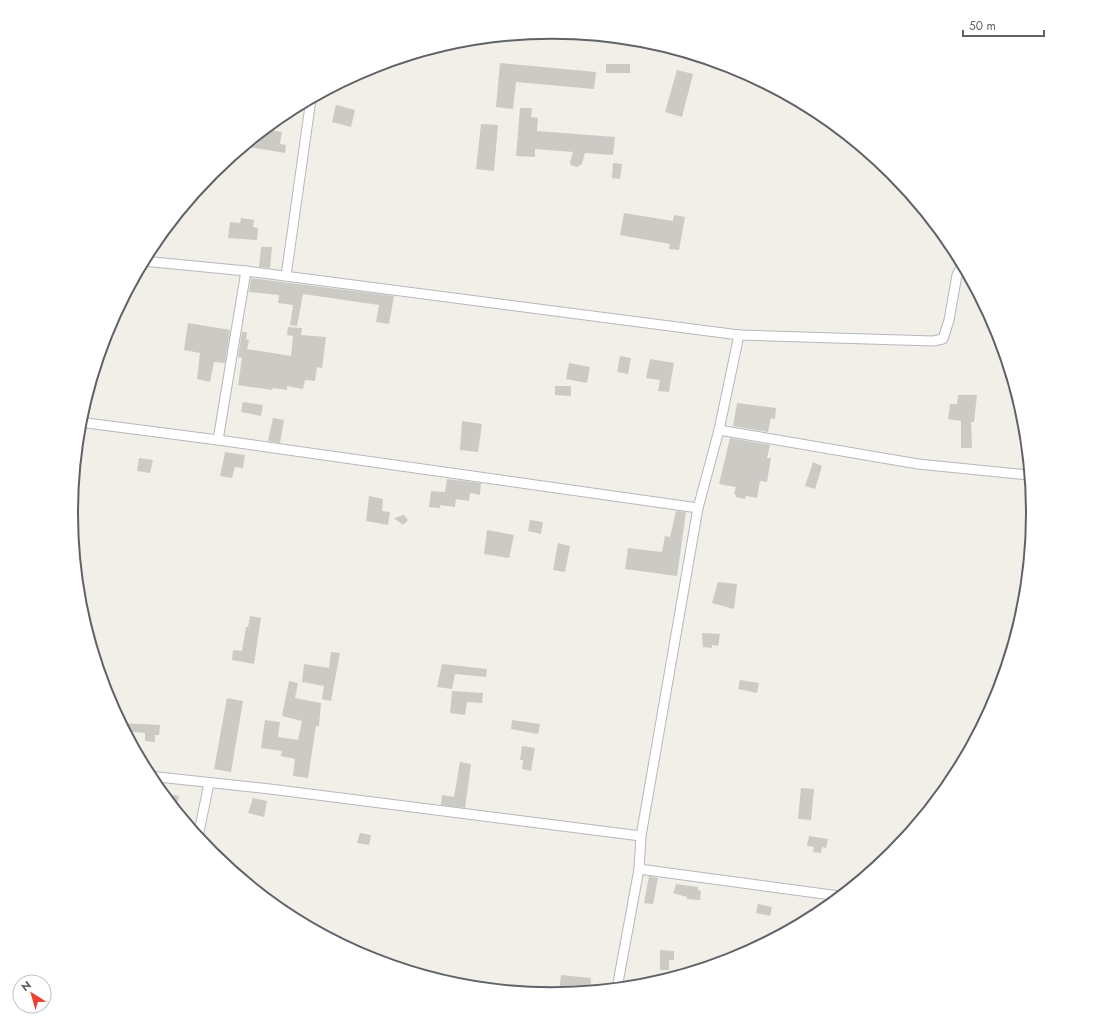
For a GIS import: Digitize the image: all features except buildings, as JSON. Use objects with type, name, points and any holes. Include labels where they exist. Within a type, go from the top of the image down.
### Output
[{"type":"street","points":[[286,276],[310,106]]},
{"type":"street","points":[[150,262],[246,271],[739,335],[934,341],[943,339],[949,320],[957,275],[959,271]]},
{"type":"street","points":[[218,440],[246,271]]},
{"type":"street","points":[[618,982],[639,869],[641,836],[698,508],[719,430],[739,335]]},
{"type":"street","points":[[87,423],[218,440],[698,508]]},
{"type":"street","points":[[719,430],[918,464],[1023,474]]},
{"type":"street","points":[[158,777],[641,836]]},
{"type":"street","points":[[199,831],[209,783]]},
{"type":"street","points":[[639,869],[832,895]]}]
